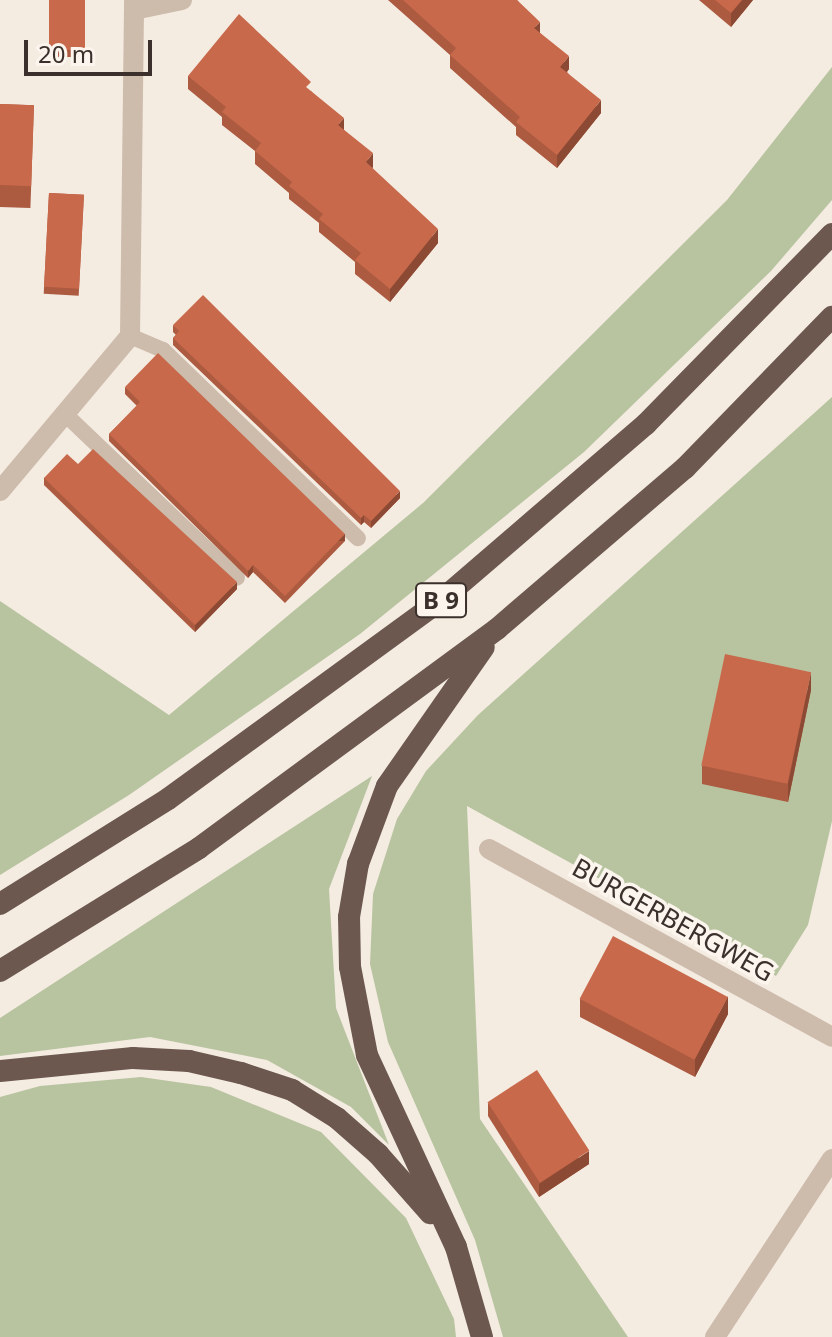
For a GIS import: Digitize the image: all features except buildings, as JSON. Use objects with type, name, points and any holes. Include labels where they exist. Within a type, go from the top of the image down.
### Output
[{"type":"highway","name":"B 9","points":[[0,904],[168,799],[446,596],[646,424],[832,234]]},
{"type":"highway","name":"B 9","points":[[0,971],[199,848],[497,629],[685,468],[832,317]]},
{"type":"highway","points":[[482,1337],[456,1247],[367,1055],[350,967],[349,917],[358,864],[387,786],[497,629]]},
{"type":"highway","points":[[0,1071],[91,1060],[189,1061],[292,1090],[337,1118],[378,1154],[456,1247]]},
{"type":"street","points":[[0,491],[130,336],[134,5],[182,0]]},
{"type":"street","name":"BURGERBERGWEG","points":[[489,849],[832,1037]]},
{"type":"street","points":[[715,1337],[832,1159]]},
{"type":"lane","points":[[130,336],[163,350],[358,538]]},
{"type":"lane","points":[[66,415],[237,578]]},
{"type":"green space","points":[[832,67],[832,200],[771,271],[584,452],[360,634],[129,795],[0,875],[0,601],[169,715],[423,503],[727,200]]},
{"type":"green space","points":[[832,397],[832,821],[808,925],[776,976],[467,806],[480,1119],[628,1337],[503,1337],[475,1240],[388,1042],[370,964],[373,894],[397,819],[426,771],[478,715]]},
{"type":"green space","points":[[372,776],[329,889],[336,1008],[389,1145],[351,1107],[267,1060],[150,1037],[0,1056],[0,1018]]},
{"type":"green space","points":[[141,1077],[211,1087],[321,1132],[406,1218],[454,1319],[456,1337],[0,1337],[0,1097],[40,1086]]}]
